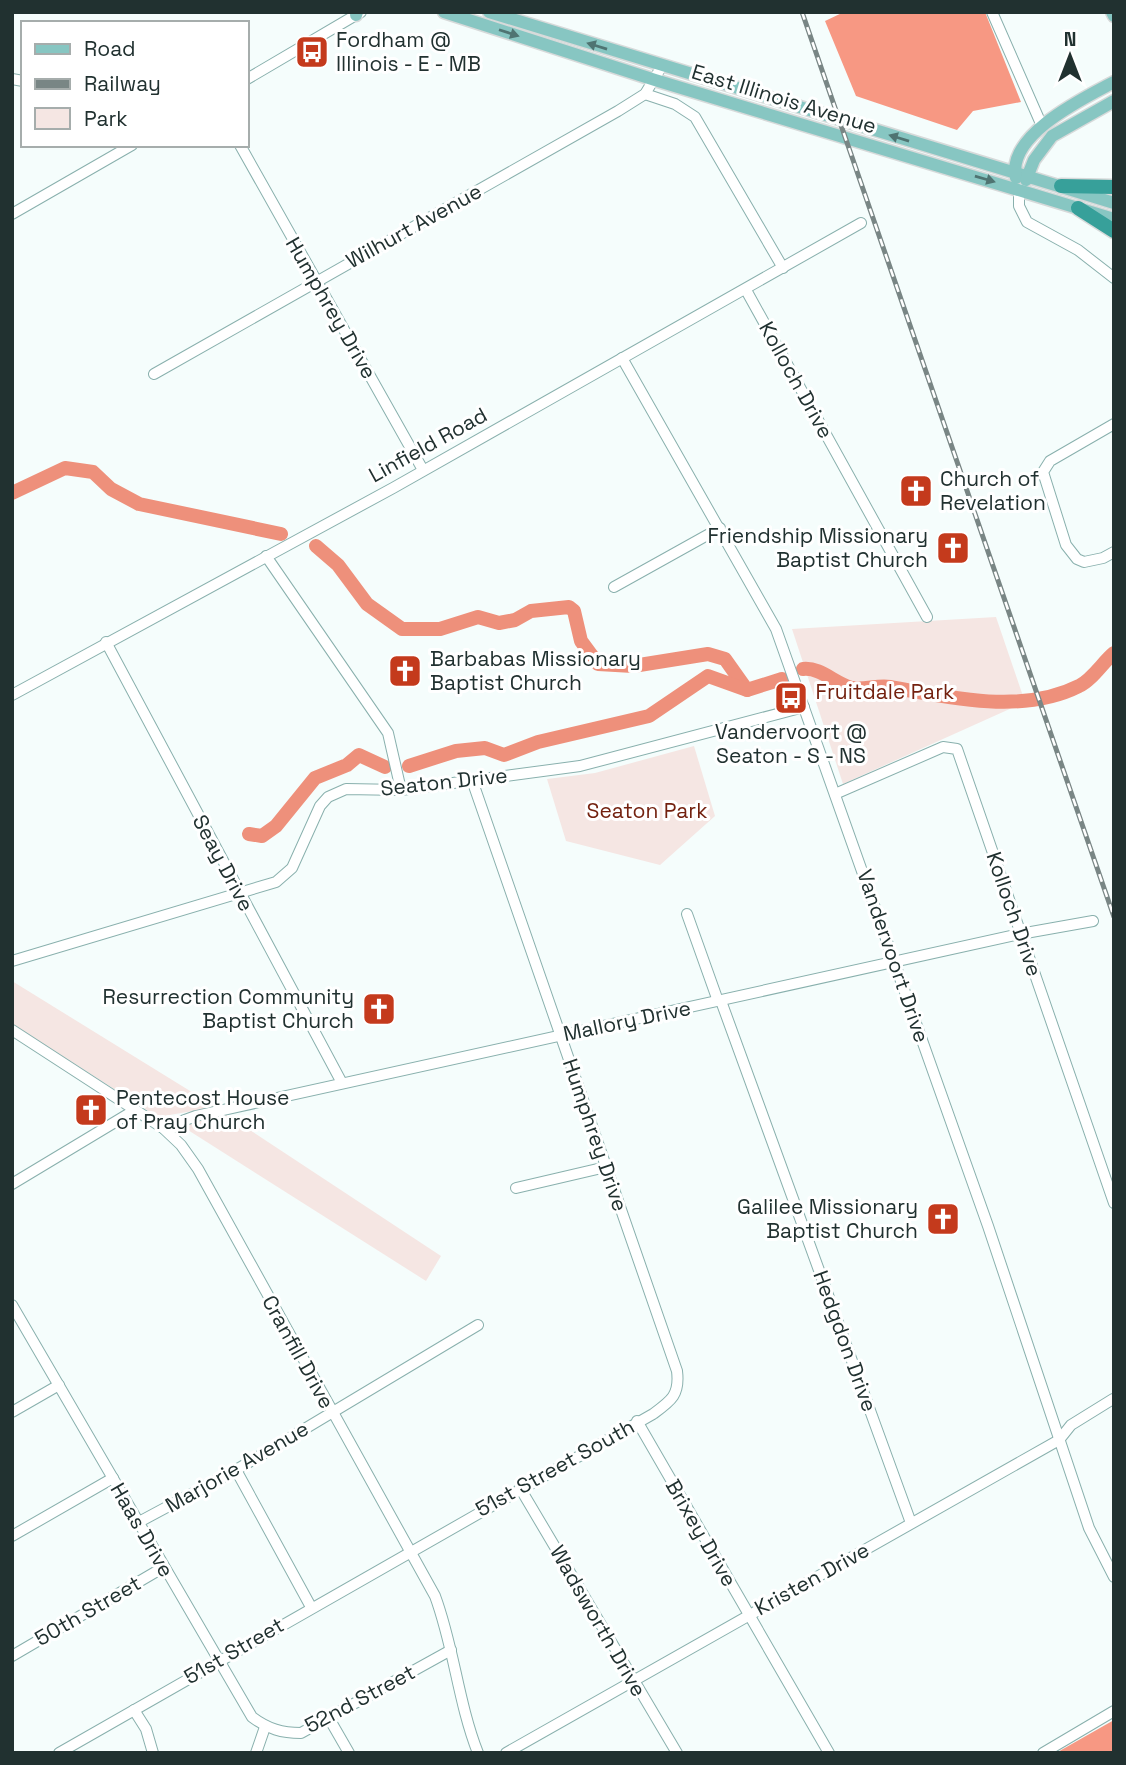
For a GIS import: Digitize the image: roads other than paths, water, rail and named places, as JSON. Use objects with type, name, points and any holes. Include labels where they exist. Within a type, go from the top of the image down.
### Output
[{"type":"highway","points":[[1061,186],[1114,187]]},
{"type":"highway","points":[[1078,208],[1114,231]]},
{"type":"main road","name":"East Illinois Avenue","points":[[444,12],[655,80],[1114,219]]},
{"type":"main road","name":"East Illinois Avenue","points":[[489,12],[1114,203]]},
{"type":"main road","points":[[1019,189],[1015,172],[1025,147],[1042,126],[1114,82]]},
{"type":"main road","points":[[1019,189],[1029,176],[1034,160],[1052,136],[1108,104]]},
{"type":"street","points":[[992,12],[1042,126]]},
{"type":"street","points":[[248,78],[358,13]]},
{"type":"street","name":"Wilhurt Avenue","points":[[154,374],[645,94],[662,66]]},
{"type":"street","points":[[1095,92],[1108,104]]},
{"type":"street","points":[[645,94],[675,104],[695,117],[783,268]]},
{"type":"street","name":"Humphrey Drive","points":[[241,147],[424,470]]},
{"type":"street","points":[[12,214],[120,148]]},
{"type":"street","points":[[1019,189],[1019,206],[1027,222],[1078,250],[1114,278]]},
{"type":"street","name":"Linfield Road","points":[[12,695],[424,470],[861,223]]},
{"type":"street","name":"Kolloch Drive","points":[[746,290],[927,617]]},
{"type":"street","name":"Vandervoort Drive","points":[[622,358],[768,611],[988,1226],[1089,1528],[1114,1577]]},
{"type":"street","points":[[1114,424],[1045,465],[1044,480],[1066,545],[1077,559],[1092,562],[1114,552]]},
{"type":"street","points":[[614,587],[720,528]]},
{"type":"street","points":[[265,556],[388,733],[401,790]]},
{"type":"street","name":"Seay Drive","points":[[106,642],[342,1083]]},
{"type":"street","name":"Seaton Drive","points":[[12,961],[276,883],[292,868],[314,817],[328,797],[346,789],[401,790],[605,761],[804,708]]},
{"type":"street","name":"Kolloch Drive","points":[[835,794],[943,747],[957,749],[1114,1203]]},
{"type":"street","name":"Humphrey Drive","points":[[472,780],[677,1371]]},
{"type":"street","name":"Hedgdon Drive","points":[[687,914],[911,1523]]},
{"type":"street","name":"Mallory Drive","points":[[163,1128],[181,1119],[342,1083],[1020,934],[1093,921]]},
{"type":"street","name":"Cranfill Drive","points":[[12,1030],[163,1128],[181,1145],[198,1169],[330,1412],[435,1596],[451,1650],[465,1716],[478,1753]]},
{"type":"street","points":[[12,1184],[135,1110]]},
{"type":"street","points":[[516,1188],[606,1167]]},
{"type":"street","name":"Haas Drive","points":[[12,1305],[243,1705],[265,1727]]},
{"type":"street","name":"Marjorie Avenue","points":[[139,1522],[236,1470],[478,1325]]},
{"type":"street","name":"51st Street South","points":[[410,1550],[672,1401],[677,1392],[677,1371]]},
{"type":"street","points":[[12,1412],[59,1385]]},
{"type":"street","name":"Kristen Drive","points":[[506,1753],[1059,1440],[1070,1425],[1113,1399]]},
{"type":"street","name":"Brixey Drive","points":[[637,1421],[829,1753]]},
{"type":"street","points":[[236,1470],[311,1607]]},
{"type":"street","points":[[12,1536],[113,1478]]},
{"type":"street","name":"Wadsworth Drive","points":[[520,1488],[677,1753]]},
{"type":"street","name":"51st Street","points":[[59,1753],[410,1550]]},
{"type":"street","name":"50th Street","points":[[12,1656],[164,1567]]},
{"type":"street","name":"52nd Street","points":[[265,1727],[285,1733],[301,1733],[330,1720],[451,1650]]},
{"type":"street","points":[[134,1710],[146,1729],[153,1753]]},
{"type":"street","points":[[1042,1753],[1114,1711]]},
{"type":"street","points":[[330,1720],[349,1753]]},
{"type":"street","points":[[256,1753],[265,1727]]},
{"type":"waterway","points":[[12,493],[65,468],[93,472],[111,489],[139,504],[281,534]]},
{"type":"waterway","points":[[316,546],[338,565],[367,604],[402,629],[440,629],[478,617],[499,623],[515,620],[531,611],[569,607],[574,611],[581,641],[598,664],[633,666],[708,654],[725,659],[747,690],[782,679]]},
{"type":"waterway","points":[[803,669],[822,673],[852,688],[885,687],[961,699],[1010,702],[1057,695],[1079,686],[1114,653]]},
{"type":"waterway","points":[[409,766],[456,751],[485,748],[504,755],[538,742],[649,716],[708,676],[747,690]]},
{"type":"waterway","points":[[249,834],[262,836],[276,826],[315,778],[347,765],[359,755],[385,767]]},
{"type":"railway","points":[[802,12],[1114,917]]},
{"type":"place","name":"Fordham @ Illinois - E - MB","points":[[312,52]]},
{"type":"place","name":"Church of Revelation","points":[[916,491]]},
{"type":"place","name":"Friendship Missionary Baptist Church","points":[[953,548]]},
{"type":"place","name":"Barbabas Missionary Baptist Church","points":[[405,671]]},
{"type":"place","name":"Vandervoort @ Seaton - S - NS","points":[[791,698]]},
{"type":"place","name":"Resurrection Community Baptist Church","points":[[379,1009]]},
{"type":"place","name":"Pentecost House of Pray Church","points":[[91,1110]]},
{"type":"place","name":"Galilee Missionary Baptist Church","points":[[943,1219]]},
{"type":"park label","name":"Fruitdale Park","points":[[885,692]]},
{"type":"park label","name":"Seaton Park","points":[[647,811]]}]
